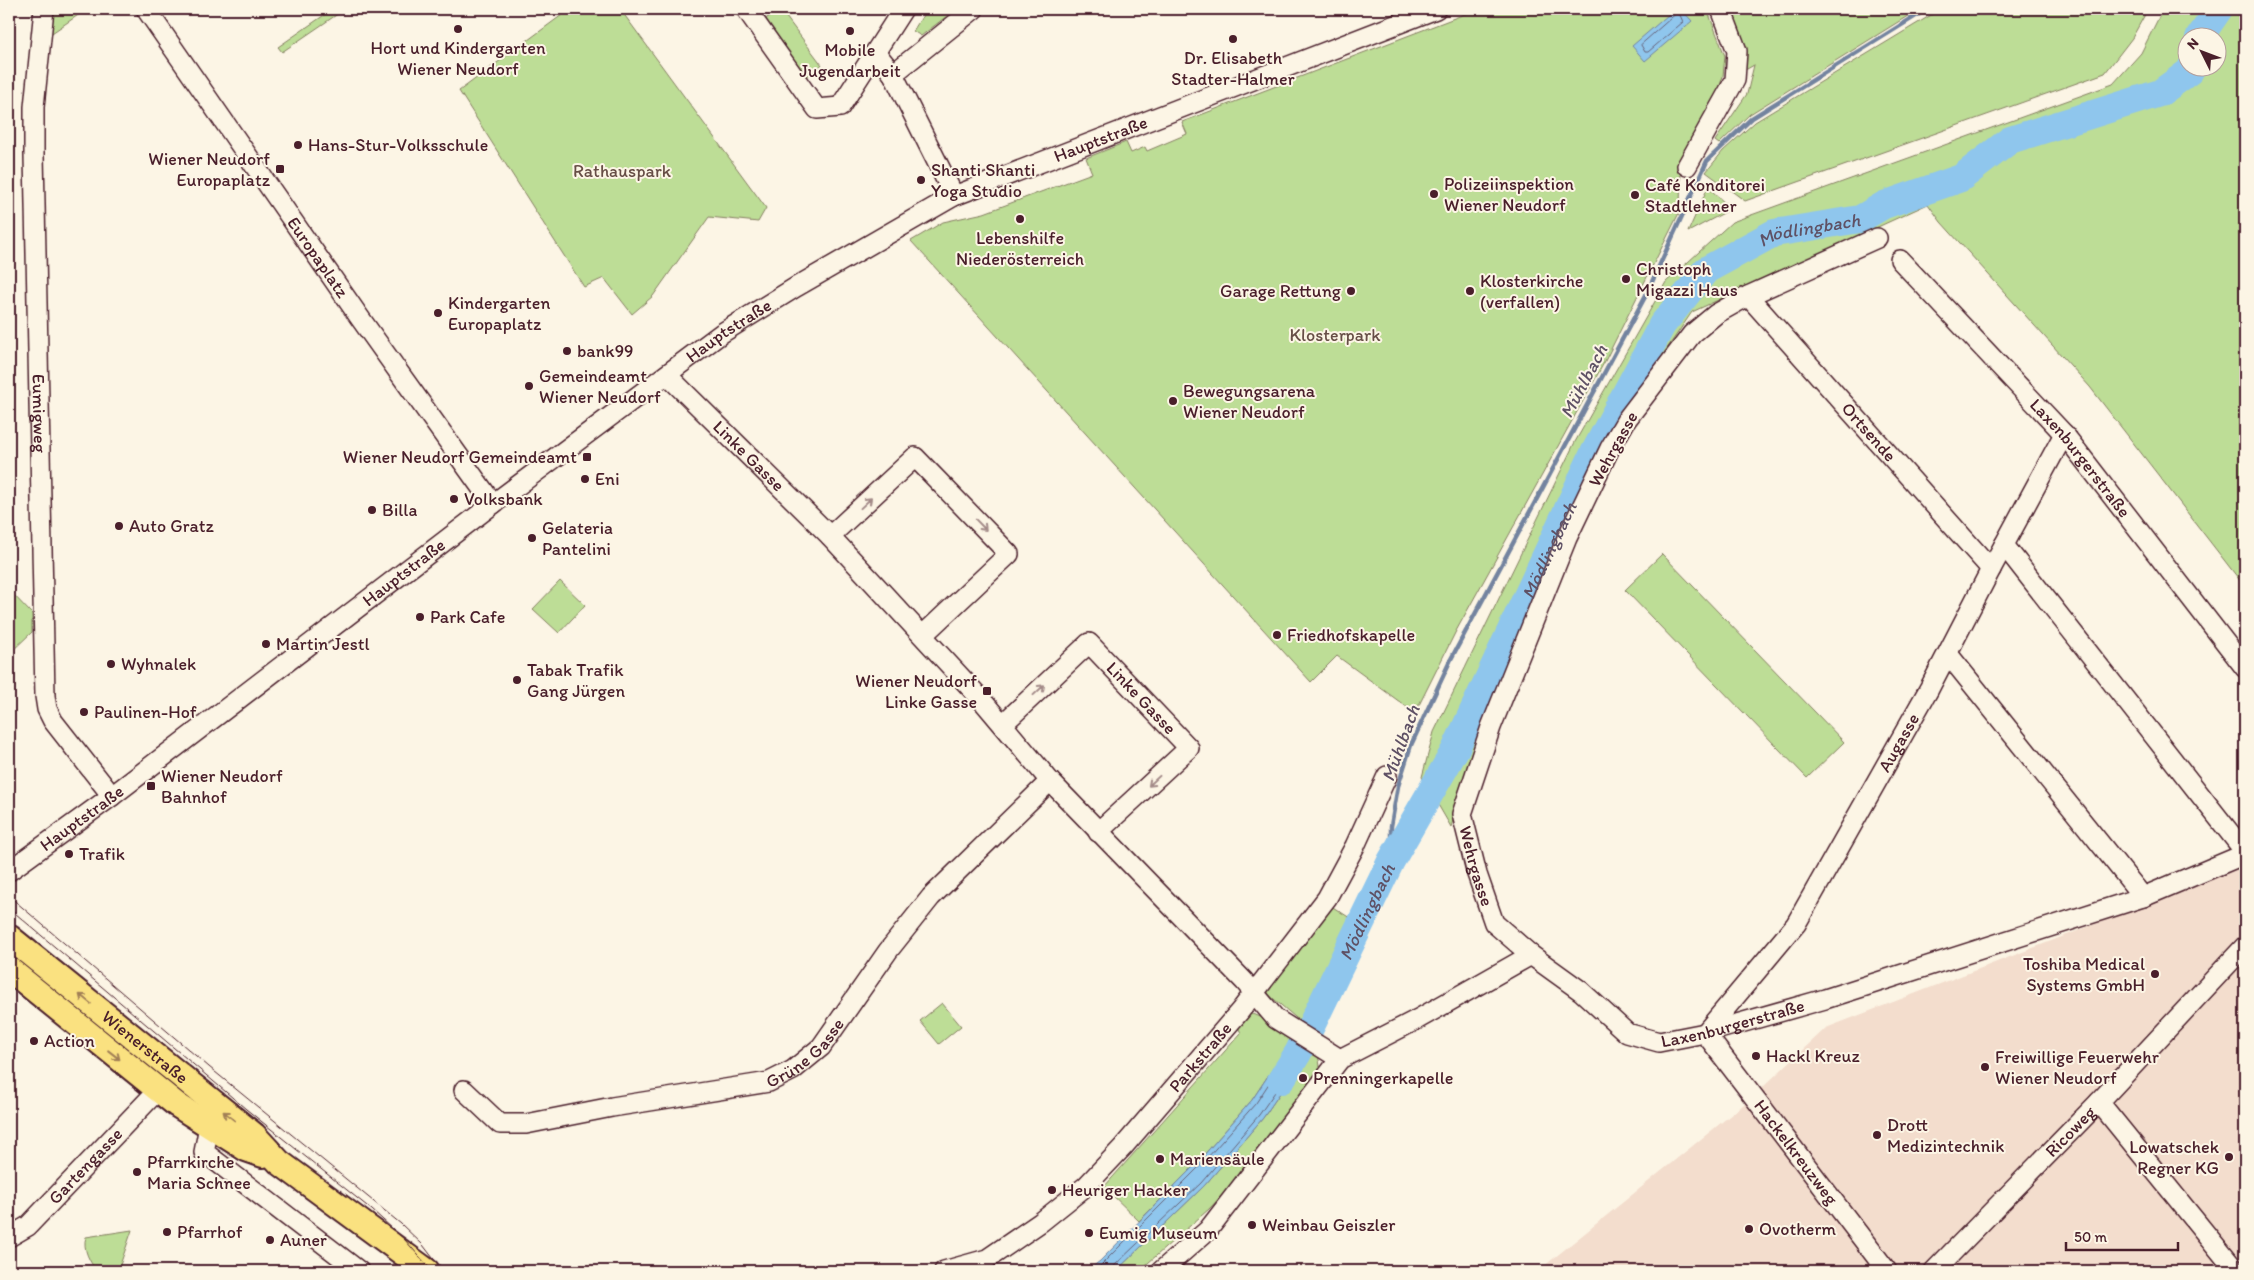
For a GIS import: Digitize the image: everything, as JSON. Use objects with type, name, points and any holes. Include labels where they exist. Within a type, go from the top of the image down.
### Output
[{"type":"main road","name":"Wienerstraße","points":[[9,937],[254,1135],[279,1162],[427,1271]]},
{"type":"main road","name":"Wienerstraße","points":[[9,969],[158,1090],[209,1126],[246,1149],[279,1162]]},
{"type":"street","name":"Eumigweg","points":[[44,9],[34,107],[34,155],[45,696],[47,709],[53,721],[112,796]]},
{"type":"street","name":"Europaplatz","points":[[146,9],[360,318],[493,504]]},
{"type":"street","points":[[746,9],[817,109],[840,107],[903,9]]},
{"type":"street","points":[[893,74],[974,9]]},
{"type":"street","name":"Hauptstraße","points":[[9,871],[112,796],[493,504],[722,333],[796,287],[954,196],[1436,9]]},
{"type":"street","points":[[1687,166],[1736,80],[1737,51],[1721,9]]},
{"type":"street","points":[[876,53],[893,74],[954,196]]},
{"type":"street","name":"Wehrgasse","points":[[1532,955],[1494,923],[1477,874],[1462,814],[1491,727],[1567,538],[1610,448],[1627,418],[1692,334],[1716,314],[1748,296],[1877,238]]},
{"type":"street","name":"Laxenburgerstraße","points":[[1900,260],[2064,434],[2245,668]]},
{"type":"street","name":"Ortsende","points":[[1748,296],[1991,568]]},
{"type":"street","name":"Linke Gasse","points":[[667,375],[830,536],[1003,724],[1050,781],[1244,981],[1276,1019],[1340,1059]]},
{"type":"street","name":"Augasse","points":[[1705,1033],[1796,924],[1948,654],[1991,568],[2064,434]]},
{"type":"street","points":[[830,536],[915,457],[1009,554],[923,635]]},
{"type":"street","name":"Laxenburgerstraße","points":[[1532,955],[1581,991],[1627,1033],[1659,1042],[1705,1033],[1825,1000],[2143,897],[2245,853],[2004,545]]},
{"type":"street","name":"Linke Gasse","points":[[1003,724],[1088,643],[1189,748],[1098,832]]},
{"type":"street","points":[[1948,654],[2143,897]]},
{"type":"street","name":"Parkstraße","points":[[944,1271],[987,1259],[1041,1222],[1086,1186],[1129,1140],[1253,994],[1327,898],[1356,846],[1387,776]]},
{"type":"street","name":"Grüne Gasse","points":[[464,1090],[500,1124],[526,1124],[612,1107],[769,1082],[794,1070],[821,1048],[887,952],[932,897],[1050,781]]},
{"type":"street","name":"Ricoweg","points":[[1934,1271],[2098,1102],[2245,946]]},
{"type":"street","points":[[1161,1271],[1208,1230],[1340,1059],[1418,1019],[1532,955]]},
{"type":"street","name":"Hackelkreuzweg","points":[[1705,1033],[1887,1271]]},
{"type":"street","name":"Gartengasse","points":[[9,1237],[28,1226],[158,1090]]},
{"type":"street","points":[[2098,1102],[2236,1271]]},
{"type":"street","points":[[209,1126],[204,1152],[359,1271]]},
{"type":"shaded area","points":[[2245,866],[2245,1271],[1538,1271],[1748,1101],[1826,1028]]},
{"type":"green space","points":[[51,9],[87,9],[49,35]]},
{"type":"green space","points":[[333,9],[345,9],[282,52],[278,47]]},
{"type":"green space","name":"Rathauspark","points":[[570,9],[620,9],[766,208],[758,222],[709,217],[653,296],[632,314],[604,278],[584,287],[459,91]]},
{"type":"green space","points":[[780,9],[822,65],[806,77],[764,20]]},
{"type":"green space","points":[[927,9],[956,9],[921,36],[913,31]]},
{"type":"green space","name":"Klosterpark","points":[[1478,9],[1707,9],[1725,56],[1723,76],[1716,98],[1681,156],[1680,211],[1605,361],[1456,631],[1415,713],[1337,656],[1311,682],[911,241],[943,222],[984,213],[1092,173],[1086,158],[1126,142],[1131,153],[1145,147],[1147,151],[1187,134],[1182,122]]},
{"type":"green space","points":[[1730,9],[1919,9],[1750,114],[1719,144],[1715,141],[1747,94],[1754,65],[1740,73]]},
{"type":"green space","points":[[1941,9],[2092,9],[2090,13],[2092,16],[2096,9],[2148,9],[2132,38],[2105,73],[1745,201],[1706,172],[1723,151],[1755,122]]},
{"type":"green space","points":[[2163,9],[2245,9],[2245,587],[2090,387],[1941,222],[1928,204],[1692,312],[1617,422],[1605,423],[1538,554],[1544,573],[1474,747],[1451,827],[1422,777],[1434,732],[1575,442],[1666,282],[1732,222],[2113,84],[2141,53]]},
{"type":"green space","points":[[1708,187],[1731,209],[1688,232]]},
{"type":"green space","points":[[1662,554],[1844,742],[1807,778],[1625,590]]},
{"type":"green space","points":[[560,581],[585,605],[559,633],[533,609]]},
{"type":"green space","points":[[9,590],[32,614],[32,632],[9,654]]},
{"type":"green space","points":[[1328,904],[1350,918],[1302,1023],[1268,994],[1267,982]]},
{"type":"green space","points":[[942,1003],[961,1026],[939,1044],[920,1021]]},
{"type":"green space","points":[[1250,1014],[1261,1017],[1272,1024],[1291,1041],[1252,1100],[1196,1164],[1139,1221],[1104,1187],[1241,1033],[1238,1027]]},
{"type":"green space","points":[[1308,1052],[1318,1054],[1320,1066],[1317,1078],[1251,1165],[1209,1209],[1139,1271],[1116,1271],[1204,1186],[1263,1118]]},
{"type":"green space","points":[[132,1230],[118,1271],[97,1271],[87,1255],[86,1237]]},
{"type":"water","points":[[1675,9],[1681,9],[1692,21],[1645,61],[1632,46]]},
{"type":"water","points":[[1291,1041],[1308,1052],[1263,1118],[1204,1186],[1116,1271],[1087,1271],[1100,1261],[1196,1164],[1252,1100]]},
{"type":"waterway","name":"Mühlbach","points":[[1391,861],[1391,826],[1398,786],[1411,745],[1451,659],[1646,295],[1707,161],[1752,118],[1927,9]]},
{"type":"waterway","name":"Mödlingbach","points":[[2206,28],[2219,9]]},
{"type":"waterway","name":"Mödlingbach","points":[[1281,1080],[1298,1053],[1391,861],[1455,750],[1594,453],[1662,325],[1706,270],[1774,233],[1860,219],[1884,205],[1961,178],[2010,140],[2160,93],[2180,78]]},
{"type":"tram line","points":[[9,896],[209,1067],[401,1224],[423,1245],[443,1271]]},
{"type":"tram line","points":[[9,908],[246,1109],[372,1210],[405,1240],[432,1271]]},
{"type":"place","name":"Hort und Kindergarten Wiener Neudorf","points":[[458,29]]},
{"type":"place","name":"Mobile Jugendarbeit","points":[[850,31]]},
{"type":"place","name":"Dr. Elisabeth Stadter-Halmer","points":[[1233,39]]},
{"type":"place","name":"Hans-Stur-Volksschule","points":[[298,145]]},
{"type":"place","name":"Wiener Neudorf Europaplatz","points":[[280,169]]},
{"type":"place","name":"Shanti Shanti Yoga Studio","points":[[921,180]]},
{"type":"place","name":"Polizeiinspektion Wiener Neudorf","points":[[1434,194]]},
{"type":"place","name":"Café Konditorei Stadtlehner","points":[[1635,195]]},
{"type":"place","name":"Lebenshilfe Niederösterreich","points":[[1020,219]]},
{"type":"place","name":"Christoph Migazzi Haus","points":[[1626,279]]},
{"type":"place","name":"Garage Rettung","points":[[1351,291]]},
{"type":"place","name":"Klosterkirche (verfallen)","points":[[1470,291]]},
{"type":"place","name":"Kindergarten Europaplatz","points":[[438,313]]},
{"type":"place","name":"bank99","points":[[567,351]]},
{"type":"place","name":"Gemeindeamt Wiener Neudorf","points":[[529,386]]},
{"type":"place","name":"Bewegungsarena Wiener Neudorf","points":[[1173,401]]},
{"type":"place","name":"Wiener Neudorf Gemeindeamt","points":[[587,457]]},
{"type":"place","name":"Eni","points":[[585,479]]},
{"type":"place","name":"Volksbank","points":[[454,499]]},
{"type":"place","name":"Billa","points":[[372,510]]},
{"type":"place","name":"Auto Gratz","points":[[119,526]]},
{"type":"place","name":"Gelateria Pantelini","points":[[532,538]]},
{"type":"place","name":"Park Cafe","points":[[420,617]]},
{"type":"place","name":"Friedhofskapelle","points":[[1277,635]]},
{"type":"place","name":"Martin Jestl","points":[[266,644]]},
{"type":"place","name":"Wyhnalek","points":[[111,664]]},
{"type":"place","name":"Tabak Trafik Gang Jürgen","points":[[517,680]]},
{"type":"place","name":"Wiener Neudorf Linke Gasse","points":[[987,691]]},
{"type":"place","name":"Paulinen-Hof","points":[[84,712]]},
{"type":"place","name":"Wiener Neudorf Bahnhof","points":[[151,786]]},
{"type":"place","name":"Trafik","points":[[69,854]]},
{"type":"place","name":"Toshiba Medical Systems GmbH","points":[[2155,974]]},
{"type":"place","name":"Action","points":[[34,1041]]},
{"type":"place","name":"Hackl Kreuz","points":[[1756,1056]]},
{"type":"place","name":"Freiwillige Feuerwehr Wiener Neudorf","points":[[1985,1067]]},
{"type":"place","name":"Prenningerkapelle","points":[[1303,1078]]},
{"type":"place","name":"Drott Medizintechnik","points":[[1877,1135]]},
{"type":"place","name":"Lowatschek Regner KG","points":[[2229,1157]]},
{"type":"place","name":"Mariensäule","points":[[1160,1159]]},
{"type":"place","name":"Pfarrkirche Maria Schnee","points":[[137,1172]]},
{"type":"place","name":"Heuriger Hacker","points":[[1052,1190]]},
{"type":"place","name":"Weinbau Geiszler","points":[[1252,1225]]},
{"type":"place","name":"Ovotherm","points":[[1749,1229]]},
{"type":"place","name":"Pfarrhof","points":[[167,1232]]},
{"type":"place","name":"Eumig Museum","points":[[1089,1233]]},
{"type":"place","name":"Auner","points":[[270,1240]]}]
